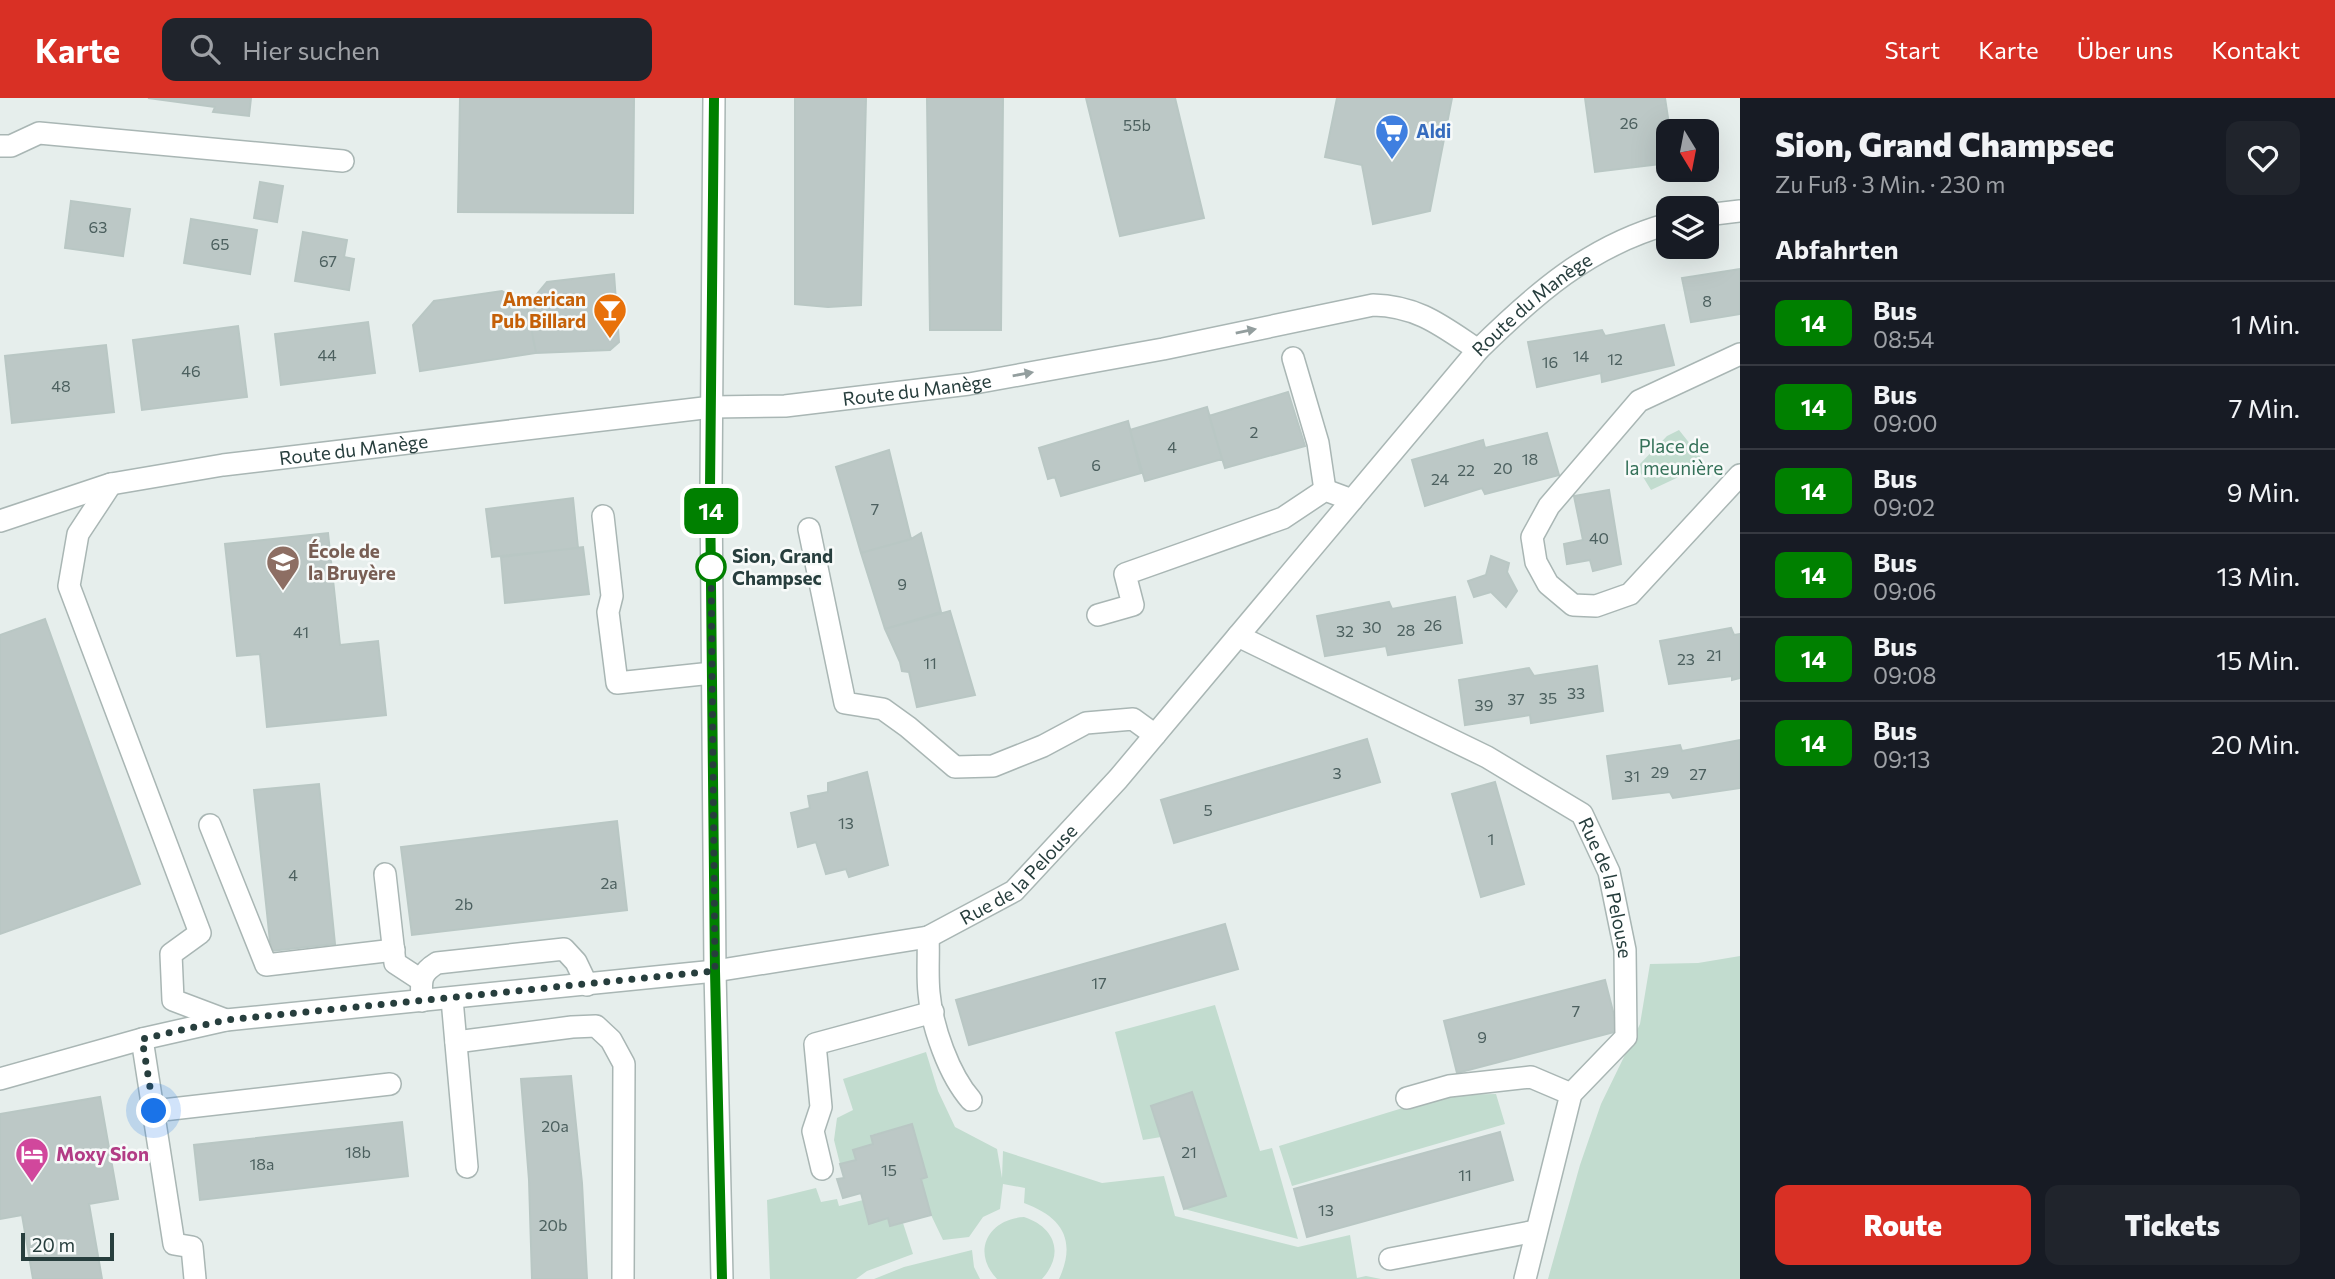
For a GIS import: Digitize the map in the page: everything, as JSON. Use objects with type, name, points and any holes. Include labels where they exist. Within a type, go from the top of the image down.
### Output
[{"type":"street","points":[[714,98],[710,474],[715,971],[722,1279]]},
{"type":"street","points":[[0,146],[11,146],[39,133],[343,161]]},
{"type":"street","points":[[1719,213],[1740,211]]},
{"type":"street","name":"Route du Manège","points":[[0,521],[111,484],[223,465],[712,407],[785,406],[969,384],[1163,349],[1373,305],[1412,310],[1478,350],[1526,303],[1576,265],[1608,246],[1656,227]]},
{"type":"street","name":"Rue de la Pelouse","points":[[0,1079],[142,1039],[226,1020],[715,971],[928,937],[1014,891],[1118,779],[1478,350]]},
{"type":"street","points":[[1740,355],[1639,401],[1549,506],[1532,537],[1536,562],[1548,584],[1573,605],[1596,606],[1630,594],[1740,475]]},
{"type":"street","points":[[1293,358],[1318,443],[1325,490]]},
{"type":"street","points":[[111,484],[78,534],[69,586],[200,933],[171,954],[173,1000],[226,1020]]},
{"type":"street","points":[[1325,490],[1352,500]]},
{"type":"street","points":[[1098,615],[1133,605],[1125,574],[1283,518],[1325,490]]},
{"type":"street","points":[[603,516],[612,596],[608,612],[617,683],[712,673]]},
{"type":"street","points":[[809,530],[845,703],[883,709],[955,767],[993,766],[1043,746],[1086,723],[1132,719],[1155,735]]},
{"type":"street","name":"Rue de la Pelouse","points":[[1238,636],[1487,757],[1582,814],[1609,872],[1625,950],[1626,1037],[1571,1094],[1525,1279]]},
{"type":"street","points":[[210,825],[265,965],[394,950]]},
{"type":"street","points":[[385,874],[395,963],[421,980]]},
{"type":"street","points":[[928,937],[929,995],[942,1047],[959,1086],[971,1100]]},
{"type":"street","points":[[422,1001],[421,980],[427,969],[438,963],[564,949],[576,962],[587,985]]},
{"type":"street","points":[[452,999],[467,1167]]},
{"type":"street","points":[[821,1169],[813,1131],[821,1107],[816,1044],[933,1012]]},
{"type":"street","points":[[456,1042],[596,1026],[611,1040],[624,1064],[623,1279]]},
{"type":"street","points":[[142,1039],[174,1244],[192,1247],[195,1279]]},
{"type":"street","points":[[1407,1098],[1450,1086],[1531,1077],[1571,1094]]},
{"type":"street","points":[[154,1111],[390,1084]]},
{"type":"street","points":[[1390,1259],[1536,1231]]},
{"type":"green space","name":"Place de la meunière","points":[[1679,430],[1702,459],[1685,474],[1651,490],[1637,467],[1667,436]]},
{"type":"green space","points":[[1740,956],[1740,1279],[1548,1279],[1580,1165],[1601,1104],[1640,1024],[1650,964],[1698,963]]},
{"type":"green space","points":[[1215,1005],[1260,1151],[1272,1148],[1298,1239],[1184,1209],[1225,1195],[1192,1093],[1161,1137],[1143,1140],[1115,1032]]},
{"type":"green space","points":[[926,1052],[938,1091],[955,1127],[997,1149],[1002,1178],[1003,1151],[1102,1183],[1164,1176],[1175,1216],[1298,1247],[1350,1235],[1357,1278],[1366,1276],[1381,1279],[1059,1279],[1064,1265],[1066,1242],[1057,1223],[1048,1215],[1024,1203],[1025,1188],[1003,1184],[1000,1209],[983,1217],[969,1237],[943,1240],[931,1215],[921,1179],[927,1177],[912,1125],[871,1135],[873,1144],[853,1150],[856,1160],[840,1164],[834,1140],[837,1118],[853,1110],[843,1079]]},
{"type":"green space","points":[[1496,1094],[1505,1124],[1292,1186],[1279,1146],[1445,1095]]},
{"type":"green space","points":[[816,1188],[821,1202],[837,1199],[839,1206],[863,1200],[870,1223],[888,1218],[891,1226],[903,1223],[913,1254],[867,1271],[856,1279],[770,1279],[767,1200]]},
{"type":"green space","points":[[1024,1217],[1043,1227],[1053,1242],[1055,1251],[1049,1270],[1042,1279],[997,1279],[985,1258],[987,1239],[1001,1224]]},
{"type":"green space","points":[[972,1250],[974,1267],[980,1279],[874,1279],[904,1267]]},
{"type":"building","points":[[148,98],[251,98],[249,116],[213,112],[215,107]]},
{"type":"building","points":[[460,98],[634,98],[633,213],[458,212]]},
{"type":"building","points":[[795,98],[866,98],[861,305],[828,307],[795,304]]},
{"type":"building","points":[[927,98],[1003,98],[1001,330],[930,330]]},
{"type":"building","points":[[1086,98],[1175,98],[1204,218],[1120,236]]},
{"type":"building","name":"Aldi","points":[[1337,98],[1452,98],[1430,211],[1373,224],[1362,165],[1325,157]]},
{"type":"building","points":[[1585,98],[1665,98],[1668,119],[1656,119],[1656,164],[1595,172]]},
{"type":"building","points":[[260,182],[283,186],[277,222],[254,218]]},
{"type":"building","points":[[71,201],[130,209],[123,256],[65,248]]},
{"type":"building","points":[[191,219],[257,230],[250,274],[184,263]]},
{"type":"building","points":[[303,232],[347,240],[344,257],[354,259],[349,290],[295,281]]},
{"type":"building","points":[[1740,269],[1740,314],[1691,322],[1682,278]]},
{"type":"building","points":[[614,274],[619,342],[610,350],[536,353],[527,306],[547,282]]},
{"type":"building","points":[[502,291],[527,306],[536,353],[420,371],[413,325],[434,301]]},
{"type":"building","points":[[368,322],[375,373],[281,385],[275,334]]},
{"type":"building","points":[[1664,325],[1674,365],[1602,382],[1601,373],[1537,387],[1528,342],[1602,330],[1605,336]]},
{"type":"building","points":[[238,326],[247,397],[142,410],[133,340]]},
{"type":"building","points":[[106,345],[114,412],[12,423],[5,356]]},
{"type":"building","points":[[1288,392],[1305,446],[1225,468],[1209,416]]},
{"type":"building","points":[[1207,407],[1222,459],[1145,481],[1130,430]]},
{"type":"building","points":[[1128,421],[1141,473],[1061,496],[1055,477],[1048,479],[1039,448]]},
{"type":"building","points":[[1547,433],[1559,475],[1485,494],[1482,488],[1425,506],[1412,460],[1483,440],[1485,448]]},
{"type":"building","points":[[889,450],[911,539],[861,553],[836,467]]},
{"type":"building","points":[[1609,490],[1621,564],[1593,571],[1590,560],[1567,564],[1564,544],[1583,540],[1574,496]]},
{"type":"building","points":[[573,498],[578,548],[492,557],[486,509]]},
{"type":"building","name":"École de la Bruyère","points":[[328,533],[340,645],[378,641],[386,715],[267,727],[260,654],[237,656],[225,544]]},
{"type":"building","points":[[921,533],[941,612],[885,629],[861,553],[911,539]]},
{"type":"building","points":[[583,547],[589,594],[505,603],[501,557]]},
{"type":"building","points":[[1491,556],[1509,563],[1507,572],[1517,591],[1506,607],[1491,592],[1474,597],[1468,581],[1486,575]]},
{"type":"building","points":[[1455,597],[1462,643],[1388,655],[1386,646],[1325,656],[1317,616],[1389,602],[1392,609]]},
{"type":"building","points":[[950,611],[975,695],[917,707],[909,672],[902,671],[885,629]]},
{"type":"building","points":[[45,619],[140,884],[0,934],[0,635]]},
{"type":"building","points":[[1731,628],[1734,635],[1740,634],[1740,678],[1732,680],[1732,676],[1669,684],[1660,641]]},
{"type":"building","points":[[1597,666],[1603,711],[1531,723],[1530,715],[1465,725],[1459,680],[1529,668],[1534,676]]},
{"type":"building","points":[[1367,739],[1380,782],[1174,843],[1161,800]]},
{"type":"building","points":[[1740,740],[1740,788],[1673,798],[1670,792],[1613,799],[1607,756],[1680,745],[1682,751]]},
{"type":"building","points":[[867,772],[888,865],[849,877],[846,869],[826,874],[816,842],[798,847],[791,813],[810,808],[808,796],[828,792],[828,783]]},
{"type":"building","points":[[1495,782],[1524,884],[1481,897],[1452,794]]},
{"type":"building","points":[[319,784],[335,944],[271,951],[254,790]]},
{"type":"building","points":[[617,821],[627,910],[412,935],[401,847]]},
{"type":"building","points":[[1225,924],[1238,969],[969,1045],[956,1000]]},
{"type":"building","points":[[1605,980],[1618,1031],[1457,1073],[1444,1021]]},
{"type":"building","points":[[571,1076],[582,1183],[587,1279],[532,1279],[529,1180],[521,1079]]},
{"type":"building","points":[[1192,1092],[1226,1196],[1184,1209],[1151,1106]]},
{"type":"building","points":[[100,1097],[118,1199],[89,1204],[102,1279],[33,1279],[22,1215],[0,1219],[0,1114]]},
{"type":"building","points":[[402,1122],[408,1176],[200,1200],[194,1145]]},
{"type":"building","points":[[912,1124],[927,1177],[921,1179],[931,1215],[890,1226],[888,1218],[869,1224],[861,1193],[843,1198],[837,1179],[844,1178],[840,1164],[856,1160],[853,1150],[873,1144],[871,1136]]},
{"type":"building","points":[[1500,1132],[1513,1180],[1307,1237],[1294,1189]]},
{"type":"bus line","name":"14","points":[[714,98],[710,488],[715,971],[722,1279]]},
{"type":"place","name":"Aldi","points":[[1392,161]]},
{"type":"place","name":"American Pub Billard","points":[[610,340]]},
{"type":"place","name":"Sion, Grand Champsec","points":[[711,567]]},
{"type":"place","name":"École de la Bruyère","points":[[283,592]]},
{"type":"place","name":"Moxy Sion","points":[[32,1184]]},
{"type":"route","points":[[154,1111],[142,1039],[226,1020],[715,971],[711,561],[711,567]]}]
